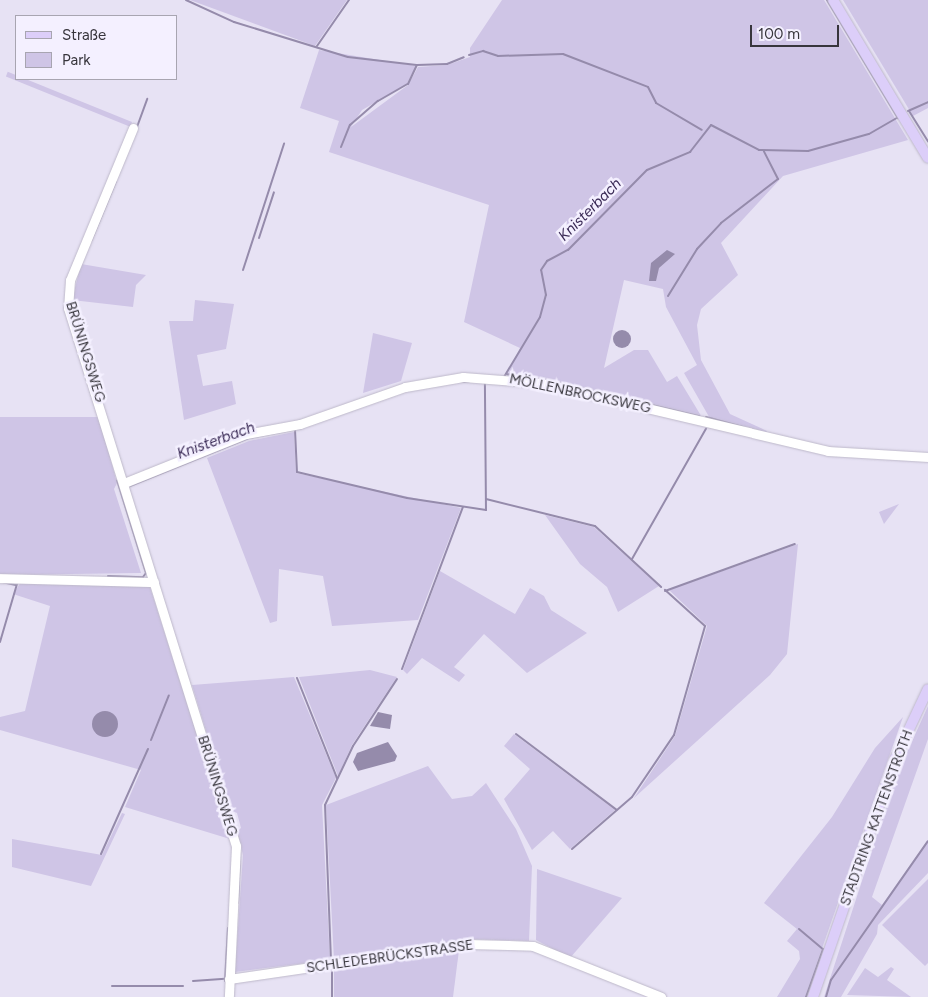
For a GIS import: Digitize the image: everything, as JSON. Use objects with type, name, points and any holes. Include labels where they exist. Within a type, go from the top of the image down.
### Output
[{"type":"main road","points":[[833,0],[928,158]]},
{"type":"main road","name":"STADTRING KATTENSTROTH","points":[[813,997],[895,759],[928,690]]},
{"type":"main road","name":"STADTRING KATTENSTROTH","points":[[817,997],[831,948]]},
{"type":"street","name":"BRÜNINGSWEG","points":[[133,128],[68,293],[68,308],[236,846],[228,997]]},
{"type":"street","name":"MÖLLENBROCKSWEG","points":[[124,483],[246,434],[300,424],[362,398],[440,379],[504,378],[816,449],[928,457]]},
{"type":"street","points":[[0,578],[154,582]]},
{"type":"street","name":"SCHLEDEBRÜCKSTRASSE","points":[[230,979],[468,944],[533,946],[661,997]]},
{"type":"green space","points":[[190,0],[347,0],[315,46]]},
{"type":"green space","points":[[502,0],[824,0],[908,140],[783,176],[721,243],[738,275],[701,309],[697,325],[701,360],[730,414],[767,431],[766,435],[712,422],[684,373],[697,365],[666,307],[663,289],[624,280],[604,368],[634,350],[648,350],[667,382],[677,376],[703,419],[507,375],[520,348],[464,322],[489,205],[329,152],[339,121],[300,108],[319,50],[416,66],[407,84],[362,110],[351,127],[408,85],[418,67],[447,65],[470,57],[470,48]]},
{"type":"green space","points":[[843,0],[928,0],[928,108],[913,116]]},
{"type":"green space","points":[[8,72],[15,75],[15,80],[28,80],[132,122],[130,127],[6,76]]},
{"type":"green space","points":[[81,264],[146,275],[136,285],[133,307],[72,300]]},
{"type":"green space","points":[[195,300],[234,304],[226,349],[197,355],[203,386],[232,381],[236,404],[184,420],[169,321],[193,321]]},
{"type":"green space","points":[[373,333],[412,343],[401,381],[363,393]]},
{"type":"green space","points":[[0,417],[99,417],[117,483],[114,489],[141,573],[0,575]]},
{"type":"green space","points":[[294,432],[296,473],[461,508],[418,620],[332,626],[323,576],[279,569],[277,621],[270,623],[207,458],[249,441]]},
{"type":"green space","points":[[899,504],[884,524],[879,512]]},
{"type":"green space","points":[[545,515],[594,527],[659,586],[618,612],[607,587],[580,564]]},
{"type":"green space","points":[[798,544],[787,654],[770,675],[634,798],[675,736],[707,626],[669,590]]},
{"type":"green space","points":[[440,571],[515,614],[530,588],[544,596],[551,610],[587,633],[527,673],[484,634],[454,667],[465,675],[459,682],[422,658],[407,674],[403,670]]},
{"type":"green space","points":[[21,582],[150,587],[230,839],[125,807],[141,770],[0,730],[0,717],[25,711],[50,606],[13,594]]},
{"type":"green space","points":[[370,670],[397,677],[352,745],[338,776],[299,677]]},
{"type":"green space","points":[[294,677],[336,778],[322,805],[330,960],[235,972],[243,855],[237,831],[241,828],[237,813],[230,810],[192,685]]},
{"type":"green space","points":[[928,706],[928,739],[872,897],[882,905],[928,840],[928,873],[878,925],[877,934],[841,997],[824,997],[896,777]]},
{"type":"green space","points":[[903,717],[805,997],[777,997],[800,959],[799,951],[787,941],[797,929],[764,903],[832,817],[875,748]]},
{"type":"green space","points":[[514,734],[615,810],[570,849],[553,831],[532,850],[504,799],[530,769],[504,746]]},
{"type":"green space","points":[[428,766],[452,799],[472,796],[486,783],[516,829],[532,866],[529,941],[468,939],[334,960],[326,805]]},
{"type":"green space","points":[[122,813],[125,814],[91,886],[12,867],[12,839],[102,855]]},
{"type":"green space","points":[[537,869],[622,898],[570,958],[536,940]]},
{"type":"green space","points":[[928,879],[928,963],[925,966],[882,925]]},
{"type":"green space","points":[[459,950],[453,997],[334,997],[334,967]]},
{"type":"green space","points":[[891,967],[894,969],[887,980],[911,997],[847,995],[865,968],[878,977]]},
{"type":"shaded area","points":[[667,250],[675,254],[659,268],[656,281],[649,281],[651,263]]},
{"type":"shaded area","points":[[622,330],[628,333],[631,339],[628,345],[622,348],[616,345],[613,339],[616,333]]},
{"type":"shaded area","points":[[105,711],[114,715],[118,724],[114,733],[105,737],[96,733],[92,724],[96,715]]},
{"type":"shaded area","points":[[378,712],[392,715],[390,729],[370,726]]},
{"type":"shaded area","points":[[388,742],[397,756],[395,761],[358,771],[353,762],[357,753]]},
{"type":"waterway","points":[[186,0],[234,22],[348,57],[417,65],[447,64],[464,57]]},
{"type":"waterway","points":[[317,46],[349,0]]},
{"type":"waterway","points":[[827,0],[898,118]]},
{"type":"waterway","points":[[469,55],[483,51],[498,56],[563,54],[648,87],[656,103],[702,130]]},
{"type":"waterway","points":[[341,147],[350,125],[378,101],[408,84],[417,65]]},
{"type":"waterway","points":[[137,127],[147,99]]},
{"type":"waterway","name":"Knisterbach","points":[[908,111],[928,102]]},
{"type":"waterway","points":[[909,111],[928,142]]},
{"type":"waterway","name":"Knisterbach","points":[[504,377],[540,317],[546,295],[541,270],[547,261],[568,250],[647,170],[690,152],[711,125],[759,150],[808,151],[869,134],[899,117]]},
{"type":"waterway","points":[[243,270],[284,144]]},
{"type":"waterway","points":[[668,296],[697,249],[721,223],[778,179],[764,151]]},
{"type":"waterway","points":[[91,241],[116,181]]},
{"type":"waterway","points":[[259,238],[274,192]]},
{"type":"waterway","points":[[73,307],[82,335]]},
{"type":"waterway","points":[[506,374],[521,377]]},
{"type":"waterway","name":"Knisterbach","points":[[459,382],[469,382]]},
{"type":"waterway","points":[[295,430],[297,472],[407,498],[486,510],[485,383]]},
{"type":"waterway","points":[[592,391],[699,416]]},
{"type":"waterway","points":[[706,417],[744,427]]},
{"type":"waterway","name":"Knisterbach","points":[[130,486],[249,438],[302,428]]},
{"type":"waterway","points":[[632,559],[706,429]]},
{"type":"waterway","name":"Knisterbach","points":[[108,576],[143,577],[146,573],[117,480]]},
{"type":"waterway","points":[[486,499],[595,526],[661,587]]},
{"type":"waterway","points":[[402,669],[463,507]]},
{"type":"waterway","points":[[665,591],[795,544]]},
{"type":"waterway","points":[[2,582],[16,585]]},
{"type":"waterway","name":"Knisterbach","points":[[0,642],[17,584]]},
{"type":"waterway","points":[[572,849],[632,797],[674,735],[705,626],[665,590]]},
{"type":"waterway","points":[[297,678],[337,778]]},
{"type":"waterway","points":[[331,961],[325,805],[353,746],[397,679]]},
{"type":"waterway","points":[[151,740],[169,695]]},
{"type":"waterway","points":[[516,734],[617,810]]},
{"type":"waterway","points":[[101,854],[148,749]]},
{"type":"waterway","points":[[826,997],[831,980],[928,841]]},
{"type":"waterway","points":[[238,903],[240,851]]},
{"type":"waterway","points":[[225,981],[228,928]]},
{"type":"waterway","points":[[799,929],[823,949],[806,997]]},
{"type":"waterway","points":[[332,968],[332,997]]},
{"type":"waterway","points":[[193,981],[225,979]]},
{"type":"waterway","points":[[112,986],[183,986]]}]
